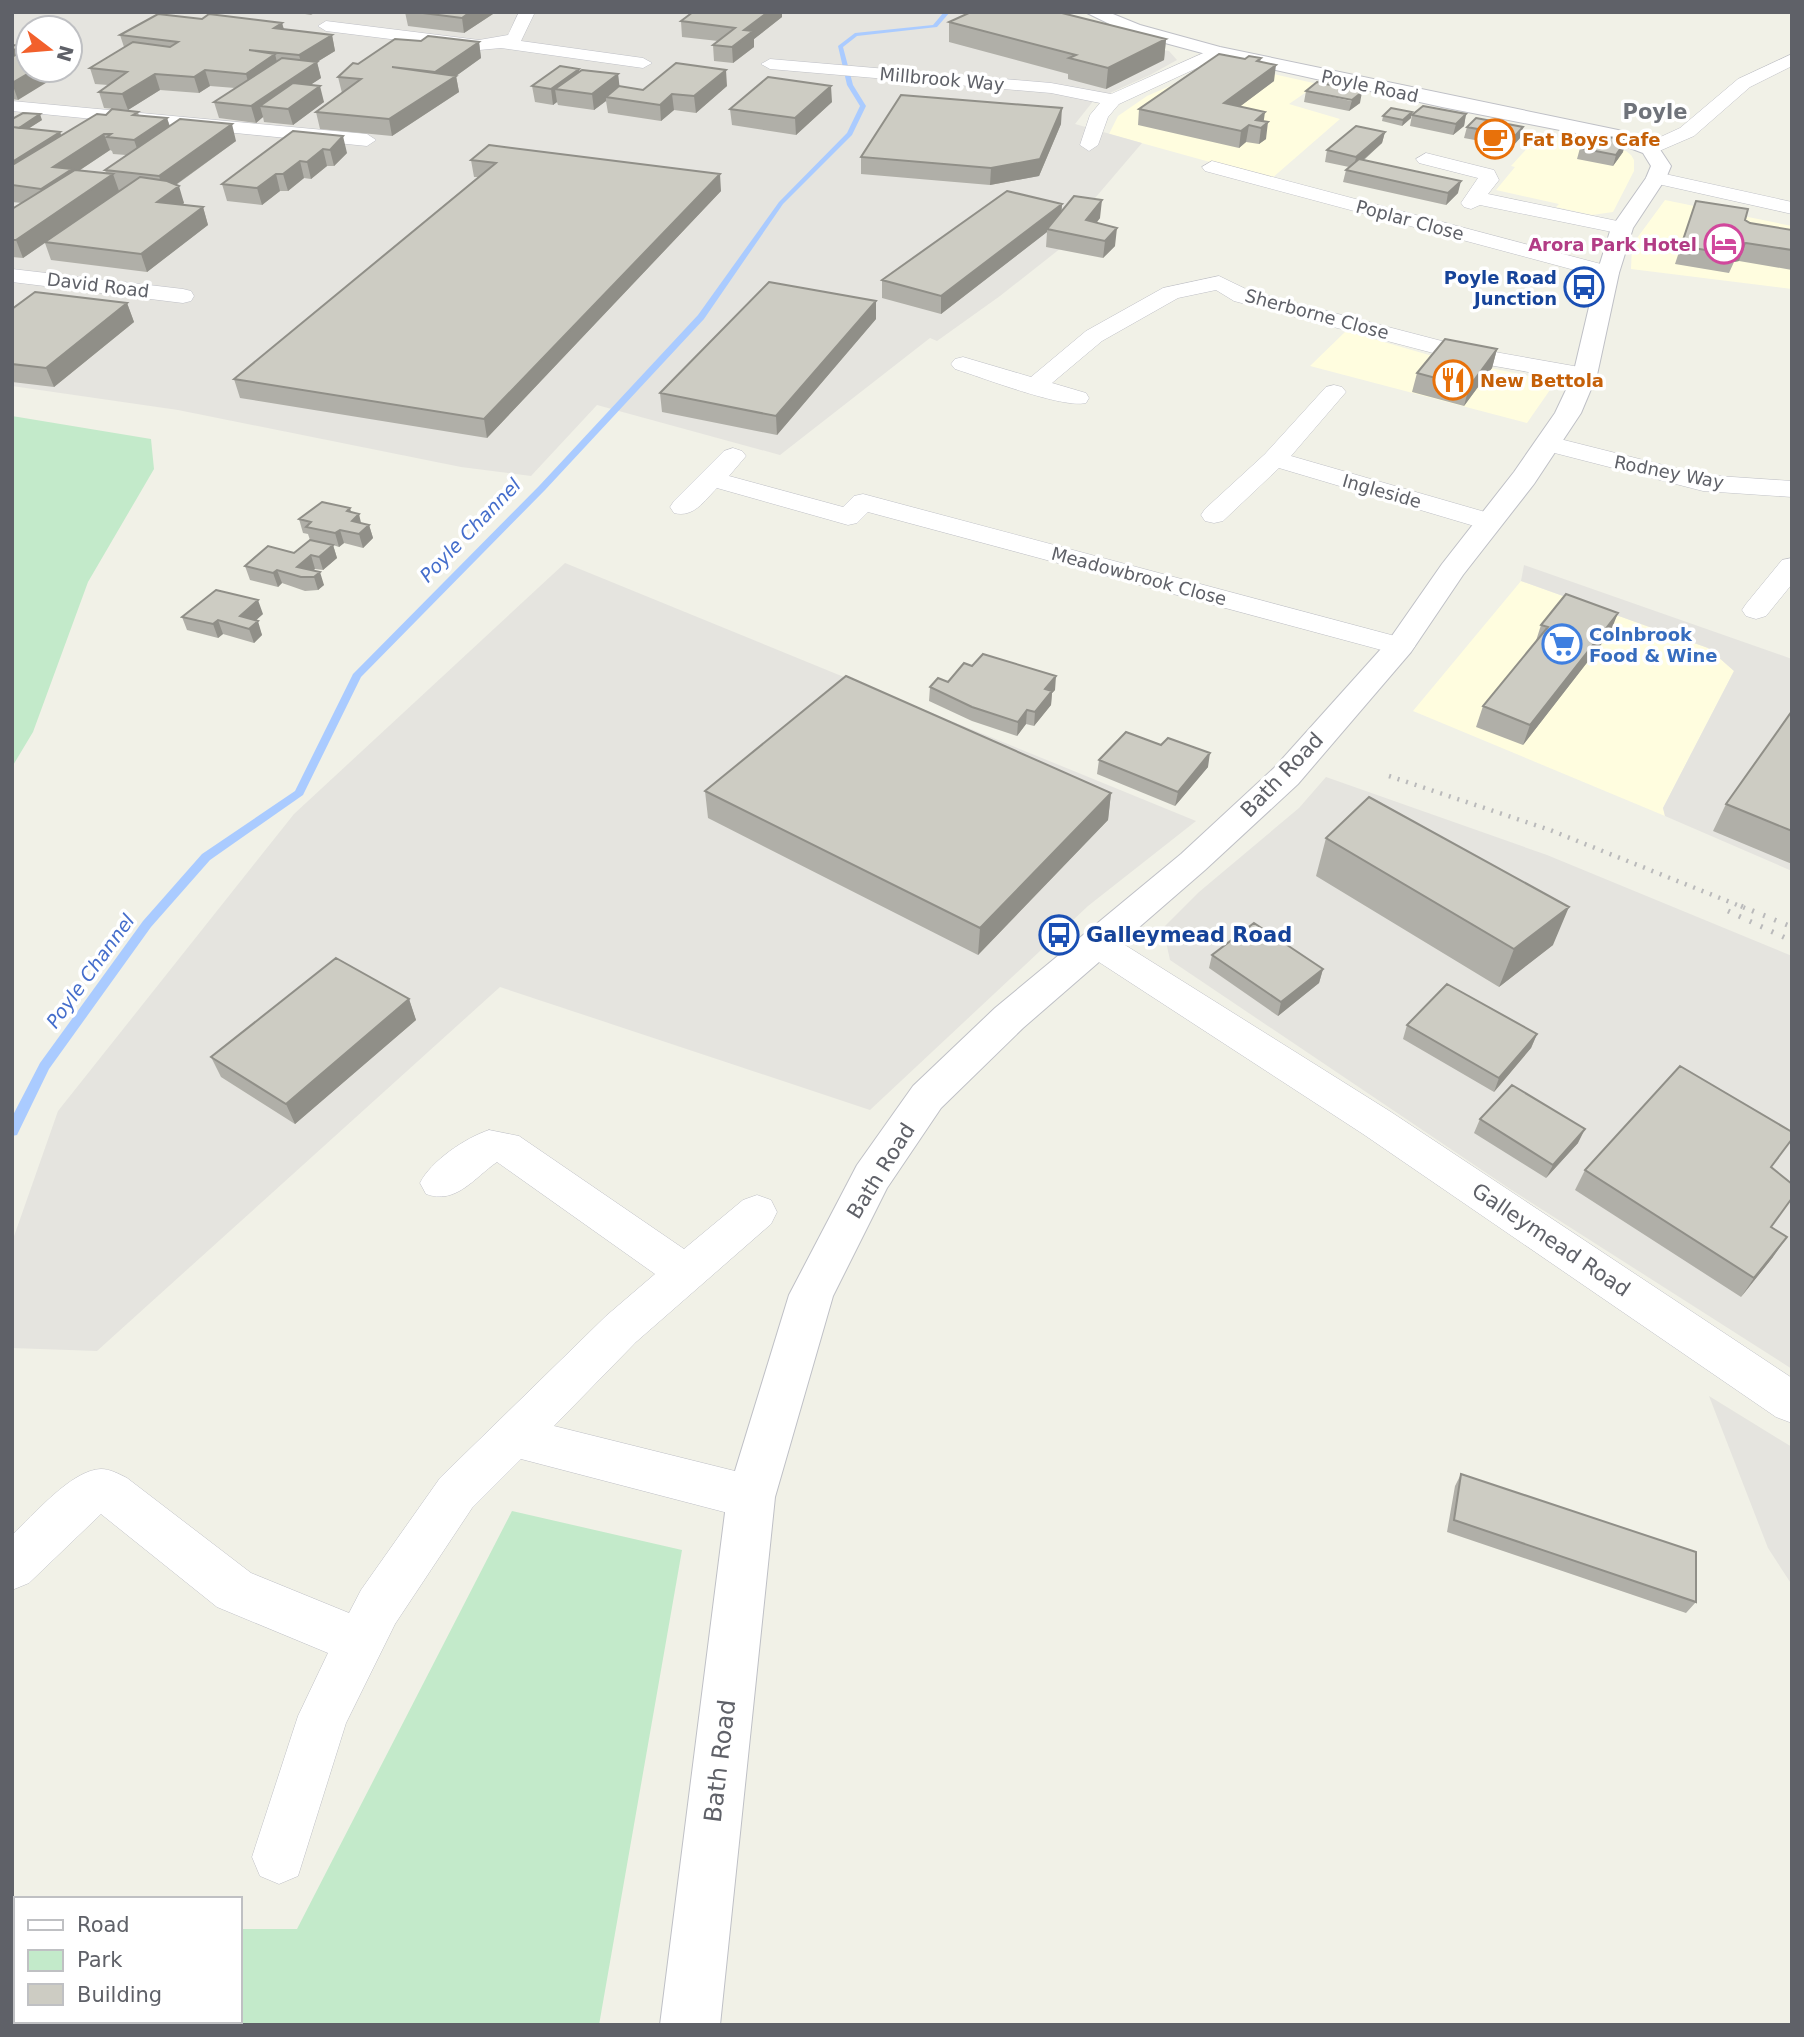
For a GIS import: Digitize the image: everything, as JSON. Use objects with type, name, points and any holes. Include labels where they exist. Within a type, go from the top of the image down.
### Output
[{"type":"street","points":[[326,26],[479,45],[501,43],[515,38],[527,12]]},
{"type":"street","name":"Poyle Road","points":[[1093,12],[1134,29],[1217,52],[1442,101],[1599,131],[1653,163]]},
{"type":"street","points":[[501,43],[540,51],[588,54],[643,63]]},
{"type":"street","points":[[1089,145],[1099,116],[1113,100],[1217,52]]},
{"type":"street","points":[[1792,59],[1744,83],[1653,163],[1792,208]]},
{"type":"street","name":"Millbrook Way","points":[[770,64],[1051,88],[1113,100]]},
{"type":"street","points":[[12,106],[367,140]]},
{"type":"street","points":[[1426,159],[1487,174],[1489,180],[1473,201],[1622,228]]},
{"type":"street","name":"Bath Road","points":[[690,2025],[751,1497],[811,1294],[872,1177],[927,1097],[1009,1018],[1194,862],[1286,776],[1400,646],[1452,570],[1548,444],[1568,412],[1585,376],[1608,273],[1622,228],[1653,163]]},
{"type":"street","name":"Poplar Close","points":[[1212,167],[1608,273]]},
{"type":"street","name":"David Road","points":[[12,275],[183,296]]},
{"type":"street","name":"Sherborne Close","points":[[1035,386],[1094,336],[1171,293],[1219,283],[1242,296],[1460,353],[1585,376]]},
{"type":"street","points":[[963,364],[1077,398]]},
{"type":"street","points":[[1214,515],[1274,459],[1334,392]]},
{"type":"street","name":"Rodney Way","points":[[1548,444],[1703,483],[1792,489]]},
{"type":"street","points":[[683,507],[733,456]]},
{"type":"street","name":"Ingleside","points":[[1274,459],[1490,522]]},
{"type":"street","name":"Meadowbrook Close","points":[[712,479],[848,517],[863,502],[884,500],[1400,646]]},
{"type":"street","points":[[1756,610],[1792,566]]},
{"type":"street","name":"Galleymead Road","points":[[1097,944],[1398,1137],[1792,1403]]},
{"type":"street","points":[[440,1183],[489,1146],[505,1147],[686,1273]]},
{"type":"street","points":[[279,1857],[323,1716],[378,1607],[456,1493],[621,1329],[757,1212]]},
{"type":"street","points":[[513,1436],[751,1497]]},
{"type":"street","points":[[12,1567],[89,1494],[100,1491],[111,1493],[234,1590],[361,1642]]},
{"type":"shaded area","points":[[12,12],[1027,12],[1119,42],[1169,51],[1177,60],[1094,100],[1075,124],[1142,143],[1055,245],[1061,248],[937,341],[930,338],[780,455],[597,405],[531,476],[461,467],[178,410],[12,386]]},
{"type":"shaded area","points":[[1237,66],[1318,84],[1289,104],[1340,119],[1271,179],[1109,134],[1118,116],[1147,96],[1211,68]]},
{"type":"shaded area","points":[[1540,134],[1626,151],[1631,155],[1634,171],[1613,212],[1592,215],[1556,207],[1559,204],[1496,190],[1515,167],[1511,166]]},
{"type":"shaded area","points":[[1665,200],[1792,226],[1792,289],[1631,269],[1632,245]]},
{"type":"shaded area","points":[[1346,331],[1436,357],[1544,379],[1552,387],[1527,423],[1310,366]]},
{"type":"shaded area","points":[[565,563],[1196,821],[1088,906],[870,1110],[500,987],[97,1351],[12,1348],[12,1242],[58,1111],[294,814]]},
{"type":"shaded area","points":[[1524,565],[1792,659],[1792,871],[1665,816],[1663,808],[1734,671],[1708,648],[1521,581]]},
{"type":"shaded area","points":[[1521,581],[1708,648],[1734,671],[1663,808],[1665,816],[1413,711]]},
{"type":"shaded area","points":[[1326,777],[1547,855],[1792,956],[1792,1369],[1510,1189],[1170,960],[1163,928],[1199,892],[1299,808]]},
{"type":"shaded area","points":[[1709,1396],[1792,1447],[1792,1585],[1768,1548]]},
{"type":"green space","points":[[12,416],[151,439],[154,469],[88,582],[33,732],[12,767]]},
{"type":"green space","points":[[512,1511],[682,1550],[599,2025],[12,2025],[12,1925],[14,2023],[242,2023],[242,1929],[297,1929]]},
{"type":"building","points":[[415,12],[470,12],[462,18]]},
{"type":"building","points":[[693,12],[768,12],[744,30],[753,31],[732,47],[713,45],[735,28],[681,21]]},
{"type":"building","points":[[971,12],[1058,12],[1166,39],[1108,68],[1069,58],[1076,55],[949,22]]},
{"type":"building","points":[[158,14],[202,19],[209,14],[282,23],[274,28],[332,35],[299,55],[249,50],[275,54],[246,74],[205,70],[194,77],[155,74],[122,94],[99,92],[127,72],[90,68],[133,42],[170,47],[178,42],[120,35]]},
{"type":"building","points":[[428,36],[479,42],[435,72],[392,67],[456,76],[389,119],[316,112],[361,79],[338,77],[353,63],[358,64],[395,39],[421,41]]},
{"type":"building","points":[[1219,54],[1245,59],[1249,56],[1261,58],[1257,61],[1276,65],[1224,103],[1265,112],[1256,120],[1268,122],[1261,128],[1249,125],[1241,131],[1139,109]]},
{"type":"building","points":[[14,56],[12,83],[12,57]]},
{"type":"building","points":[[282,58],[317,62],[251,106],[214,102]]},
{"type":"building","points":[[676,63],[726,70],[694,96],[672,94],[660,105],[606,97],[619,86],[643,90]]},
{"type":"building","points":[[560,66],[579,69],[551,89],[532,86]]},
{"type":"building","points":[[582,70],[618,74],[592,94],[555,89]]},
{"type":"building","points":[[768,77],[831,86],[795,118],[730,109]]},
{"type":"building","points":[[1317,82],[1362,92],[1352,100],[1306,91]]},
{"type":"building","points":[[293,83],[320,86],[288,109],[260,106]]},
{"type":"building","points":[[901,95],[1062,108],[1040,159],[991,168],[861,157]]},
{"type":"building","points":[[1423,106],[1466,114],[1456,124],[1412,115]]},
{"type":"building","points":[[1391,108],[1412,112],[1403,120],[1383,116]]},
{"type":"building","points":[[112,109],[138,112],[133,115],[167,118],[134,140],[107,137],[111,134],[104,134],[53,167],[72,169],[41,189],[12,185],[12,164],[97,114],[106,115]]},
{"type":"building","points":[[23,113],[40,114],[19,128],[12,127],[12,119]]},
{"type":"building","points":[[1476,118],[1523,127],[1515,136],[1467,127]]},
{"type":"building","points":[[180,119],[232,124],[159,176],[105,170]]},
{"type":"building","points":[[1356,126],[1385,132],[1356,157],[1327,150]]},
{"type":"building","points":[[12,127],[60,132],[12,162]]},
{"type":"building","points":[[293,131],[343,136],[330,150],[323,149],[307,162],[300,161],[257,188],[222,184]]},
{"type":"building","points":[[1591,134],[1626,140],[1616,155],[1580,148]]},
{"type":"building","points":[[489,145],[720,174],[484,419],[234,379],[496,163],[471,160]]},
{"type":"building","points":[[1359,159],[1461,181],[1448,193],[1346,170]]},
{"type":"building","points":[[75,170],[113,174],[16,240],[12,240],[12,209]]},
{"type":"building","points":[[140,177],[167,181],[179,186],[157,202],[203,207],[141,254],[45,242]]},
{"type":"building","points":[[1007,191],[1062,204],[941,296],[882,280]]},
{"type":"building","points":[[1074,196],[1102,200],[1086,220],[1117,228],[1105,241],[1047,229]]},
{"type":"building","points":[[1696,201],[1748,209],[1745,220],[1750,223],[1792,230],[1792,250],[1746,243],[1740,244],[1736,255],[1681,246]]},
{"type":"building","points":[[769,282],[876,301],[776,416],[660,393]]},
{"type":"building","points":[[35,292],[127,303],[46,368],[12,364],[12,309]]},
{"type":"building","points":[[1445,339],[1497,349],[1469,387],[1417,373]]},
{"type":"building","points":[[322,502],[350,508],[347,511],[359,514],[352,521],[369,525],[359,534],[340,530],[335,533],[306,527],[311,522],[299,519]]},
{"type":"building","points":[[310,540],[333,545],[319,557],[311,555],[297,567],[320,572],[314,577],[301,577],[277,570],[273,573],[245,566],[268,546],[294,553]]},
{"type":"building","points":[[216,590],[258,600],[240,616],[258,621],[249,629],[218,620],[213,624],[182,617]]},
{"type":"building","points":[[1566,594],[1618,613],[1530,725],[1483,706],[1548,627],[1541,625]]},
{"type":"building","points":[[983,654],[1056,676],[1045,689],[1052,691],[1035,712],[1027,710],[1018,722],[972,707],[930,687],[938,678],[948,682],[964,663],[972,666]]},
{"type":"building","points":[[846,676],[1111,793],[980,928],[705,791]]},
{"type":"building","points":[[1792,711],[1792,831],[1726,804]]},
{"type":"building","points":[[1126,732],[1161,745],[1168,738],[1210,753],[1178,792],[1099,760]]},
{"type":"building","points":[[1369,797],[1569,907],[1514,949],[1326,838]]},
{"type":"building","points":[[1254,923],[1323,969],[1281,1002],[1212,955]]},
{"type":"building","points":[[336,958],[409,999],[286,1104],[211,1057]]},
{"type":"building","points":[[1447,984],[1537,1034],[1499,1078],[1407,1025]]},
{"type":"building","points":[[1680,1066],[1792,1132],[1792,1139],[1771,1167],[1792,1184],[1792,1198],[1771,1227],[1787,1237],[1754,1278],[1585,1170]]},
{"type":"building","points":[[1512,1085],[1585,1129],[1553,1165],[1480,1119]]},
{"type":"building","points":[[1461,1474],[1696,1552],[1696,1602],[1454,1520]]},
{"type":"waterway","name":"Poyle Channel","points":[[12,1131],[44,1066],[147,924],[206,857],[299,793],[357,676],[542,488],[701,317],[781,203],[850,134],[863,106],[850,85],[840,47],[855,35],[935,26],[947,12]]},
{"type":"railway","points":[[1389,776],[1550,830],[1745,908]]},
{"type":"railway","points":[[1741,906],[1792,927]]},
{"type":"railway","points":[[1728,911],[1792,941]]},
{"type":"place","name":"Fat Boys Cafe","points":[[1495,139]]},
{"type":"place","name":"Arora Park Hotel","points":[[1724,244]]},
{"type":"place","name":"Poyle Road Junction","points":[[1584,287]]},
{"type":"place","name":"New Bettola","points":[[1453,380]]},
{"type":"place","name":"Colnbrook Food & Wine","points":[[1562,644]]},
{"type":"place","name":"Galleymead Road","points":[[1059,935]]},
{"type":"district","name":"Poyle","points":[[1655,112]]}]
